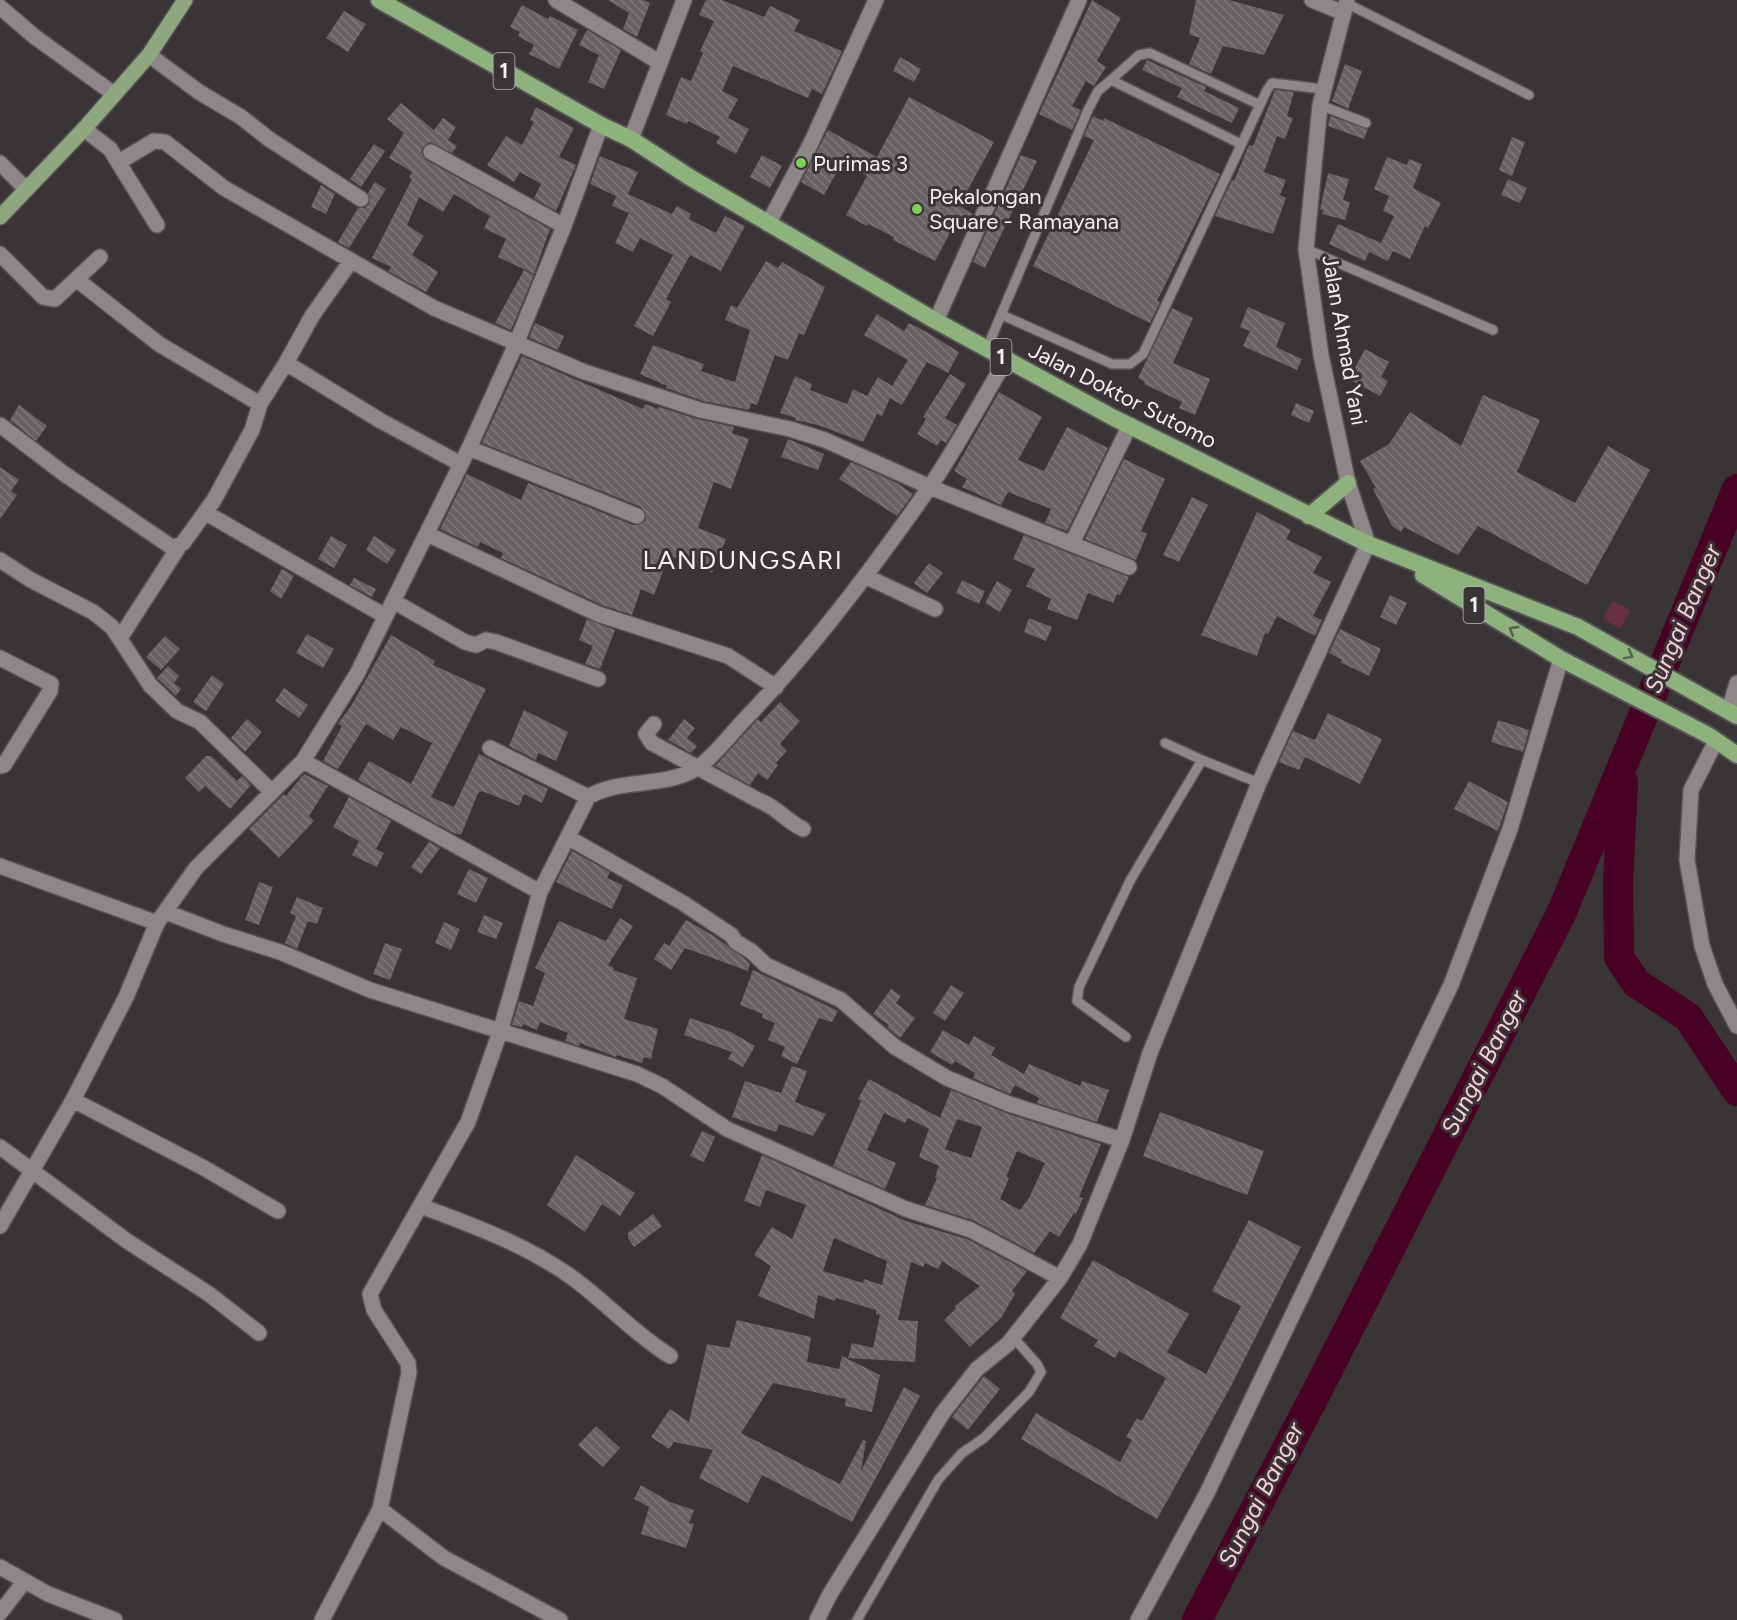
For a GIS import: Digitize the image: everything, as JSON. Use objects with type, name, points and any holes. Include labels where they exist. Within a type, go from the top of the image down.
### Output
[{"type":"highway","name":"1","points":[[378,0],[631,140]]},
{"type":"highway","name":"Jalan Doktor Sutomo","points":[[631,140],[768,224],[936,321],[1130,426],[1368,544],[1578,627],[1729,711]]},
{"type":"highway","points":[[1309,516],[1348,483]]},
{"type":"highway","name":"Jalan Doktor Sutomo","points":[[1384,551],[1562,659],[1712,738],[1737,755]]},
{"type":"main road","points":[[0,217],[84,129],[149,55],[185,0]]},
{"type":"street","points":[[556,0],[659,62]]},
{"type":"street","points":[[631,140],[684,0]]},
{"type":"street","points":[[768,224],[811,143],[876,0]]},
{"type":"street","points":[[936,321],[1079,0]]},
{"type":"street","points":[[1312,0],[1346,5]]},
{"type":"street","name":"Jalan Ahmad Yani","points":[[1346,5],[1320,105],[1306,249],[1321,356],[1348,483],[1368,544]]},
{"type":"street","points":[[0,7],[35,37],[114,94]]},
{"type":"street","points":[[149,55],[200,92],[241,117],[269,139],[361,198]]},
{"type":"street","points":[[0,1226],[73,1100],[126,997],[162,917],[196,868],[303,761],[357,674],[469,448],[516,344],[564,226],[601,125]]},
{"type":"street","points":[[84,129],[110,149],[157,225]]},
{"type":"street","points":[[119,162],[154,141],[165,142],[224,188],[434,308],[582,371],[700,410],[790,429],[825,440],[930,487],[1129,567]]},
{"type":"street","points":[[430,152],[564,226]]},
{"type":"street","points":[[0,163],[26,189]]},
{"type":"street","points":[[0,254],[43,297],[48,299],[55,299],[100,257]]},
{"type":"street","points":[[120,638],[178,548],[206,513],[252,430],[260,404],[312,316],[351,261]]},
{"type":"street","points":[[76,279],[159,344],[260,404]]},
{"type":"street","points":[[322,1620],[380,1509],[409,1373],[408,1363],[374,1310],[370,1294],[468,1122],[500,1032],[540,892],[588,797],[602,789],[621,784],[658,783],[697,768],[776,687],[865,576],[930,487],[1006,360]]},
{"type":"street","points":[[286,363],[381,421],[461,464]]},
{"type":"street","points":[[0,425],[165,544],[178,548]]},
{"type":"street","points":[[1072,543],[1130,426]]},
{"type":"street","points":[[469,448],[637,516]]},
{"type":"street","points":[[206,513],[386,616]]},
{"type":"street","points":[[427,534],[598,614],[728,656],[776,687]]},
{"type":"street","points":[[818,1620],[830,1594],[942,1414],[977,1369],[1013,1337],[1060,1278],[1080,1244],[1122,1140],[1150,1053],[1259,783],[1368,544]]},
{"type":"street","points":[[0,561],[93,612],[120,638],[150,685],[177,711],[200,722],[272,792]]},
{"type":"street","points":[[865,576],[935,609]]},
{"type":"street","points":[[393,601],[465,642],[476,645],[489,640],[598,679]]},
{"type":"street","points":[[0,658],[51,684],[45,700],[4,765],[0,766]]},
{"type":"street","points":[[1138,1620],[1206,1495],[1451,985],[1510,829],[1562,659]]},
{"type":"street","points":[[1729,711],[1737,683]]},
{"type":"street","points":[[654,724],[647,733],[648,739],[697,768],[775,807],[788,820],[803,829]]},
{"type":"street","points":[[1712,738],[1691,790],[1687,860],[1702,946],[1715,984],[1737,1026]]},
{"type":"street","points":[[490,748],[588,797]]},
{"type":"street","points":[[303,761],[540,892]]},
{"type":"street","points":[[569,838],[683,903],[731,935],[736,942],[751,951],[766,965],[841,1000],[895,1047],[947,1078],[1009,1104],[1122,1140]]},
{"type":"street","points":[[0,866],[280,952],[370,990],[637,1074],[662,1086],[727,1129],[906,1209],[987,1237],[1060,1278]]},
{"type":"street","points":[[73,1100],[204,1168],[278,1210]]},
{"type":"street","points":[[0,1147],[127,1241],[209,1294],[259,1333]]},
{"type":"street","points":[[421,1206],[526,1247],[571,1277],[646,1340],[670,1356]]},
{"type":"street","points":[[380,1509],[444,1558],[560,1620]]},
{"type":"street","points":[[0,1567],[24,1582],[115,1620]]},
{"type":"street","points":[[0,1613],[24,1582]]},
{"type":"lane","points":[[1346,5],[1529,95]]},
{"type":"lane","points":[[987,348],[1098,91],[1139,55],[1150,53],[1260,105]]},
{"type":"lane","points":[[1111,80],[1241,144]]},
{"type":"lane","points":[[1002,315],[1112,364],[1130,364],[1143,354],[1272,83],[1323,89]]},
{"type":"lane","points":[[1320,105],[1366,123]]},
{"type":"lane","points":[[1306,249],[1493,330]]},
{"type":"lane","points":[[1165,743],[1259,783]]},
{"type":"lane","points":[[1126,1037],[1077,1001],[1079,987],[1131,879],[1202,760]]},
{"type":"lane","points":[[857,1620],[938,1480],[962,1453],[984,1438],[1029,1392],[1038,1378],[1041,1372],[1037,1364],[1013,1337]]},
{"type":"shaded area","points":[[1612,601],[1631,610],[1620,629],[1603,619]]},
{"type":"building","points":[[608,0],[643,0],[650,3],[637,37],[623,29],[629,13]]},
{"type":"building","points":[[706,0],[722,0],[764,17],[770,6],[800,20],[794,31],[842,51],[822,94],[812,89],[808,98],[733,66],[722,91],[738,99],[728,118],[749,129],[736,154],[716,143],[720,137],[688,121],[687,124],[666,115],[681,77],[691,81],[703,53],[700,51],[714,21],[699,15]]},
{"type":"building","points":[[1092,0],[1121,18],[1097,61],[1106,67],[1094,86],[1086,81],[1072,106],[1081,110],[1072,130],[1039,114]]},
{"type":"building","points":[[1196,0],[1229,0],[1284,15],[1264,55],[1223,46],[1211,74],[1189,64],[1200,38],[1189,34]]},
{"type":"building","points":[[522,5],[548,19],[550,16],[578,30],[559,69],[529,54],[534,45],[518,36],[520,32],[510,27]]},
{"type":"building","points":[[344,11],[366,24],[348,52],[326,38]]},
{"type":"building","points":[[587,30],[621,50],[604,89],[588,82],[599,55],[579,45]]},
{"type":"building","points":[[900,57],[921,69],[914,82],[893,71]]},
{"type":"building","points":[[1147,60],[1206,87],[1204,91],[1239,108],[1232,123],[1177,97],[1182,88],[1142,70]]},
{"type":"building","points":[[1345,64],[1362,71],[1348,109],[1332,101]]},
{"type":"building","points":[[1275,90],[1294,92],[1287,116],[1293,118],[1285,139],[1277,136],[1264,172],[1286,180],[1280,195],[1286,198],[1273,234],[1215,216],[1232,180],[1234,181],[1249,145],[1253,146]]},
{"type":"building","points":[[909,97],[994,142],[959,206],[973,214],[968,225],[957,220],[935,261],[893,240],[894,237],[846,215],[867,176],[842,163],[824,195],[801,182],[828,130],[877,157]]},
{"type":"building","points":[[401,103],[434,130],[443,118],[456,127],[448,140],[457,146],[452,153],[430,142],[423,147],[421,152],[426,160],[550,229],[534,274],[498,257],[506,239],[484,228],[490,216],[454,194],[443,212],[419,197],[407,225],[424,236],[412,255],[438,272],[426,292],[388,271],[391,267],[372,258],[412,179],[409,178],[412,172],[389,158],[404,133],[387,119]]},
{"type":"building","points":[[536,107],[574,128],[559,157],[576,165],[556,211],[534,198],[541,184],[520,172],[514,182],[487,165],[506,136],[522,145],[534,122],[530,120]]},
{"type":"building","points":[[1093,116],[1103,121],[1104,118],[1220,174],[1157,301],[1160,302],[1150,323],[1033,266],[1094,140],[1084,136]]},
{"type":"building","points":[[1330,116],[1368,129],[1364,139],[1328,126]]},
{"type":"building","points":[[1512,137],[1525,142],[1512,176],[1499,170]]},
{"type":"building","points":[[374,144],[385,151],[361,187],[350,179]]},
{"type":"building","points":[[762,155],[782,166],[770,188],[750,177]]},
{"type":"building","points":[[1021,155],[1037,161],[985,268],[973,262]]},
{"type":"building","points":[[600,156],[638,172],[628,194],[672,214],[677,206],[691,214],[689,219],[716,233],[725,216],[745,226],[721,271],[690,255],[666,299],[671,302],[653,336],[634,326],[673,255],[640,238],[633,252],[615,243],[629,213],[612,206],[616,196],[590,184]]},
{"type":"building","points":[[1387,157],[1407,165],[1409,159],[1422,164],[1413,188],[1441,203],[1428,228],[1425,226],[1410,259],[1393,251],[1388,261],[1369,252],[1365,261],[1329,244],[1338,224],[1381,243],[1394,216],[1383,211],[1389,196],[1374,189]]},
{"type":"building","points":[[1328,173],[1349,179],[1343,200],[1350,202],[1345,220],[1322,214],[1323,210],[1320,209]]},
{"type":"building","points":[[1508,179],[1527,188],[1520,203],[1501,195]]},
{"type":"building","points":[[375,182],[386,189],[349,248],[338,242],[358,208],[365,208],[369,204],[368,193]]},
{"type":"building","points":[[321,185],[335,194],[326,214],[311,207]]},
{"type":"building","points":[[766,261],[778,268],[782,262],[825,287],[804,335],[799,333],[788,360],[775,355],[757,405],[751,403],[749,410],[703,401],[666,388],[667,386],[640,374],[653,345],[704,364],[701,371],[735,382],[750,330],[725,320],[731,305],[737,308]]},
{"type":"building","points":[[524,270],[534,275],[511,330],[495,323]]},
{"type":"building","points":[[1248,307],[1285,323],[1276,347],[1302,359],[1297,370],[1243,346],[1250,331],[1240,327]]},
{"type":"building","points":[[1172,308],[1193,318],[1173,363],[1210,379],[1195,415],[1179,408],[1182,402],[1144,384],[1145,382],[1138,378]]},
{"type":"building","points":[[877,314],[904,331],[909,323],[959,352],[948,373],[927,362],[902,405],[890,398],[882,416],[877,414],[863,442],[780,413],[795,376],[812,384],[810,390],[847,404],[853,389],[867,396],[878,377],[892,386],[908,360],[864,335]]},
{"type":"building","points":[[535,323],[564,336],[558,350],[529,338]]},
{"type":"building","points":[[1365,349],[1389,362],[1381,377],[1388,381],[1380,396],[1349,379]]},
{"type":"building","points":[[522,356],[643,409],[645,404],[734,427],[732,433],[749,439],[731,489],[714,482],[698,528],[726,539],[712,573],[669,555],[654,595],[641,589],[632,615],[602,605],[501,558],[503,553],[480,542],[478,547],[440,529],[467,474],[521,500],[528,483],[633,525],[639,525],[646,520],[646,514],[641,507],[482,443]]},
{"type":"building","points":[[950,374],[966,384],[945,418],[957,425],[946,443],[941,440],[937,446],[917,434],[926,419],[923,417]]},
{"type":"building","points":[[999,392],[1042,417],[1018,460],[1044,471],[1067,427],[1108,448],[1067,531],[1045,523],[1051,509],[1008,492],[1001,505],[962,487],[967,479],[954,471]]},
{"type":"building","points":[[1483,395],[1540,420],[1517,472],[1575,503],[1608,446],[1650,470],[1587,585],[1478,526],[1458,555],[1404,527],[1401,532],[1392,526],[1373,489],[1376,488],[1360,461],[1389,444],[1410,412],[1461,446]]},
{"type":"building","points":[[1296,403],[1314,411],[1309,423],[1291,415]]},
{"type":"building","points":[[19,405],[47,426],[36,441],[10,420]]},
{"type":"building","points":[[788,439],[824,454],[818,470],[781,457]]},
{"type":"building","points":[[1124,459],[1165,479],[1141,531],[1147,534],[1136,560],[1085,539]]},
{"type":"building","points":[[851,462],[897,483],[913,494],[897,516],[839,479]]},
{"type":"building","points":[[0,467],[19,480],[11,491],[17,495],[0,519]]},
{"type":"building","points":[[1192,497],[1208,505],[1179,562],[1163,555]]},
{"type":"building","points":[[1257,512],[1291,530],[1286,539],[1322,557],[1313,573],[1331,582],[1313,616],[1322,620],[1315,636],[1277,616],[1268,634],[1265,633],[1257,656],[1201,635]]},
{"type":"building","points":[[1024,535],[1129,577],[1120,595],[1117,594],[1113,603],[1088,593],[1077,620],[1047,609],[1051,599],[1026,586],[1035,569],[1013,559]]},
{"type":"building","points":[[331,536],[347,545],[334,568],[318,559]]},
{"type":"building","points":[[374,536],[396,550],[387,564],[366,550]]},
{"type":"building","points":[[929,563],[943,573],[927,593],[914,583]]},
{"type":"building","points":[[282,569],[294,576],[281,599],[270,591]]},
{"type":"building","points":[[354,578],[376,589],[372,597],[350,585]]},
{"type":"building","points":[[962,580],[985,591],[979,604],[956,593]]},
{"type":"building","points":[[997,581],[1012,590],[1000,612],[985,603]]},
{"type":"building","points":[[1390,595],[1407,603],[1396,625],[1380,617]]},
{"type":"building","points":[[1029,618],[1052,627],[1046,641],[1024,632]]},
{"type":"building","points":[[587,619],[615,630],[600,669],[585,664],[593,646],[579,640]]},
{"type":"building","points":[[1340,629],[1381,649],[1369,676],[1340,662],[1342,660],[1329,653]]},
{"type":"building","points":[[307,634],[334,649],[323,668],[296,653]]},
{"type":"building","points":[[391,635],[435,661],[433,665],[486,689],[431,797],[454,807],[479,754],[548,789],[542,803],[524,794],[519,806],[482,791],[478,793],[461,835],[451,832],[358,780],[369,761],[411,784],[432,743],[401,727],[393,740],[366,724],[338,769],[323,761],[342,726],[338,724],[351,706]]},
{"type":"building","points":[[165,636],[180,649],[161,670],[146,657]]},
{"type":"building","points":[[168,666],[179,676],[174,683],[181,689],[176,696],[157,678]]},
{"type":"building","points":[[212,675],[224,684],[206,711],[193,702]]},
{"type":"building","points":[[284,688],[308,705],[299,718],[275,701]]},
{"type":"building","points":[[780,702],[800,721],[780,744],[787,751],[776,763],[778,765],[767,780],[758,773],[750,785],[715,766],[758,719],[761,722]]},
{"type":"building","points":[[524,710],[568,732],[556,761],[538,753],[536,760],[509,746]]},
{"type":"building","points":[[1328,713],[1382,739],[1360,784],[1305,757],[1299,770],[1279,762],[1293,731],[1315,740]]},
{"type":"building","points":[[247,719],[262,732],[245,752],[231,738]]},
{"type":"building","points":[[684,719],[695,728],[687,738],[697,746],[691,753],[668,740]]},
{"type":"building","points":[[1498,720],[1529,730],[1523,752],[1491,742]]},
{"type":"building","points":[[206,756],[211,756],[237,781],[242,776],[251,785],[230,809],[205,786],[199,792],[185,778]]},
{"type":"building","points":[[304,774],[328,786],[309,816],[314,821],[279,858],[249,829],[284,794],[286,796]]},
{"type":"building","points":[[1469,781],[1508,802],[1498,831],[1454,809]]},
{"type":"building","points":[[349,797],[391,821],[376,849],[384,853],[377,867],[352,855],[359,841],[333,827]]},
{"type":"building","points":[[429,842],[440,848],[421,874],[411,867]]},
{"type":"building","points":[[572,851],[610,872],[607,878],[623,885],[612,909],[556,882]]},
{"type":"building","points":[[469,869],[488,878],[476,903],[457,894]]},
{"type":"building","points":[[259,882],[273,887],[259,925],[245,920]]},
{"type":"building","points":[[297,897],[323,908],[317,924],[308,921],[297,949],[285,943],[296,916],[290,913]]},
{"type":"building","points":[[484,915],[503,923],[496,939],[477,932]]},
{"type":"building","points":[[620,918],[633,926],[608,965],[614,968],[613,970],[637,978],[624,1019],[658,1029],[651,1059],[644,1057],[642,1063],[617,1055],[616,1057],[580,1043],[579,1046],[565,1041],[568,1033],[540,1022],[537,1030],[523,1024],[522,1027],[512,1025],[519,1001],[533,1006],[545,973],[535,968],[559,921],[606,941]]},
{"type":"building","points":[[686,920],[714,936],[745,959],[750,964],[748,971],[685,948],[671,970],[654,959],[664,943],[669,946]]},
{"type":"building","points":[[444,922],[460,929],[451,950],[435,943]]},
{"type":"building","points":[[385,943],[402,949],[390,980],[373,974]]},
{"type":"building","points":[[753,970],[838,1011],[832,1022],[819,1018],[797,1064],[781,1056],[785,1047],[768,1040],[775,1023],[762,1018],[763,1014],[740,1005]]},
{"type":"building","points":[[951,985],[964,993],[945,1021],[933,1013]]},
{"type":"building","points":[[891,989],[901,996],[896,1003],[915,1018],[900,1038],[887,1027],[889,1025],[873,1014]]},
{"type":"building","points":[[690,1018],[731,1032],[755,1046],[743,1067],[728,1059],[732,1052],[684,1035]]},
{"type":"building","points":[[943,1030],[969,1045],[974,1036],[995,1048],[991,1055],[1024,1074],[1029,1064],[1080,1086],[1082,1081],[1109,1090],[1097,1122],[1037,1103],[1039,1098],[1015,1085],[1010,1094],[973,1078],[975,1073],[955,1061],[952,1065],[930,1052]]},
{"type":"building","points":[[792,1066],[807,1071],[795,1102],[826,1114],[813,1136],[779,1124],[776,1132],[732,1117],[745,1081],[781,1093]]},
{"type":"building","points":[[869,1079],[940,1118],[951,1090],[1006,1113],[1101,1144],[1079,1197],[1083,1198],[1076,1214],[1074,1213],[1059,1237],[1050,1231],[1034,1253],[975,1221],[925,1205],[937,1178],[935,1177],[939,1166],[919,1157],[929,1129],[908,1118],[905,1123],[884,1113],[867,1150],[896,1163],[885,1189],[833,1166],[861,1101],[858,1099]],"holes":[[[957,1119],[982,1127],[971,1158],[945,1149]],[[1017,1151],[1045,1163],[1029,1198],[1020,1210],[1000,1199]]]},
{"type":"building","points":[[1160,1112],[1264,1151],[1247,1195],[1143,1156]]},
{"type":"building","points":[[702,1131],[715,1137],[704,1162],[690,1156]]},
{"type":"building","points":[[576,1155],[635,1193],[620,1216],[602,1204],[585,1232],[547,1205]]},
{"type":"building","points":[[762,1155],[906,1221],[967,1239],[1027,1271],[1012,1291],[1015,1294],[1001,1318],[970,1347],[944,1320],[956,1308],[955,1306],[980,1286],[942,1261],[938,1269],[925,1263],[923,1267],[911,1262],[898,1320],[918,1321],[915,1362],[848,1358],[852,1343],[873,1348],[880,1315],[876,1314],[876,1310],[818,1295],[814,1319],[758,1296],[771,1266],[754,1255],[772,1227],[792,1239],[806,1205],[766,1190],[760,1207],[744,1201]],"holes":[[[834,1238],[887,1261],[882,1285],[864,1279],[863,1283],[823,1271]]]},
{"type":"building","points":[[653,1214],[662,1226],[634,1247],[628,1238],[628,1233]]},
{"type":"building","points":[[1249,1220],[1301,1247],[1230,1388],[1157,1519],[1021,1439],[1036,1413],[1120,1462],[1132,1440],[1126,1437],[1137,1418],[1142,1421],[1166,1378],[1119,1351],[1115,1358],[1094,1346],[1098,1340],[1060,1318],[1093,1260],[1189,1314],[1167,1352],[1206,1374],[1241,1306],[1212,1291]]},
{"type":"building","points":[[737,1320],[811,1337],[807,1362],[839,1369],[842,1356],[880,1375],[872,1412],[845,1406],[846,1399],[773,1383],[741,1433],[840,1484],[863,1440],[866,1441],[861,1471],[904,1387],[920,1396],[852,1522],[762,1475],[748,1503],[699,1478],[713,1450],[674,1442],[669,1449],[651,1437],[670,1409],[689,1422],[707,1344],[729,1348]]},
{"type":"building","points":[[984,1376],[1000,1389],[968,1430],[952,1417]]},
{"type":"building","points":[[596,1426],[620,1448],[603,1467],[578,1445]]},
{"type":"building","points":[[641,1485],[670,1502],[694,1510],[689,1523],[694,1524],[686,1548],[641,1534],[649,1507],[634,1499]]},
{"type":"waterway","name":"Sungai Banger","points":[[1197,1620],[1314,1397],[1561,914],[1737,489]]},
{"type":"waterway","points":[[1623,782],[1618,882],[1619,957],[1636,983],[1688,1017],[1737,1091]]},
{"type":"place","name":"Purimas 3","points":[[801,163]]},
{"type":"place","name":"Pekalongan Square - Ramayana","points":[[917,209]]},
{"type":"district","name":"LANDUNGSARI","points":[[743,560]]}]
